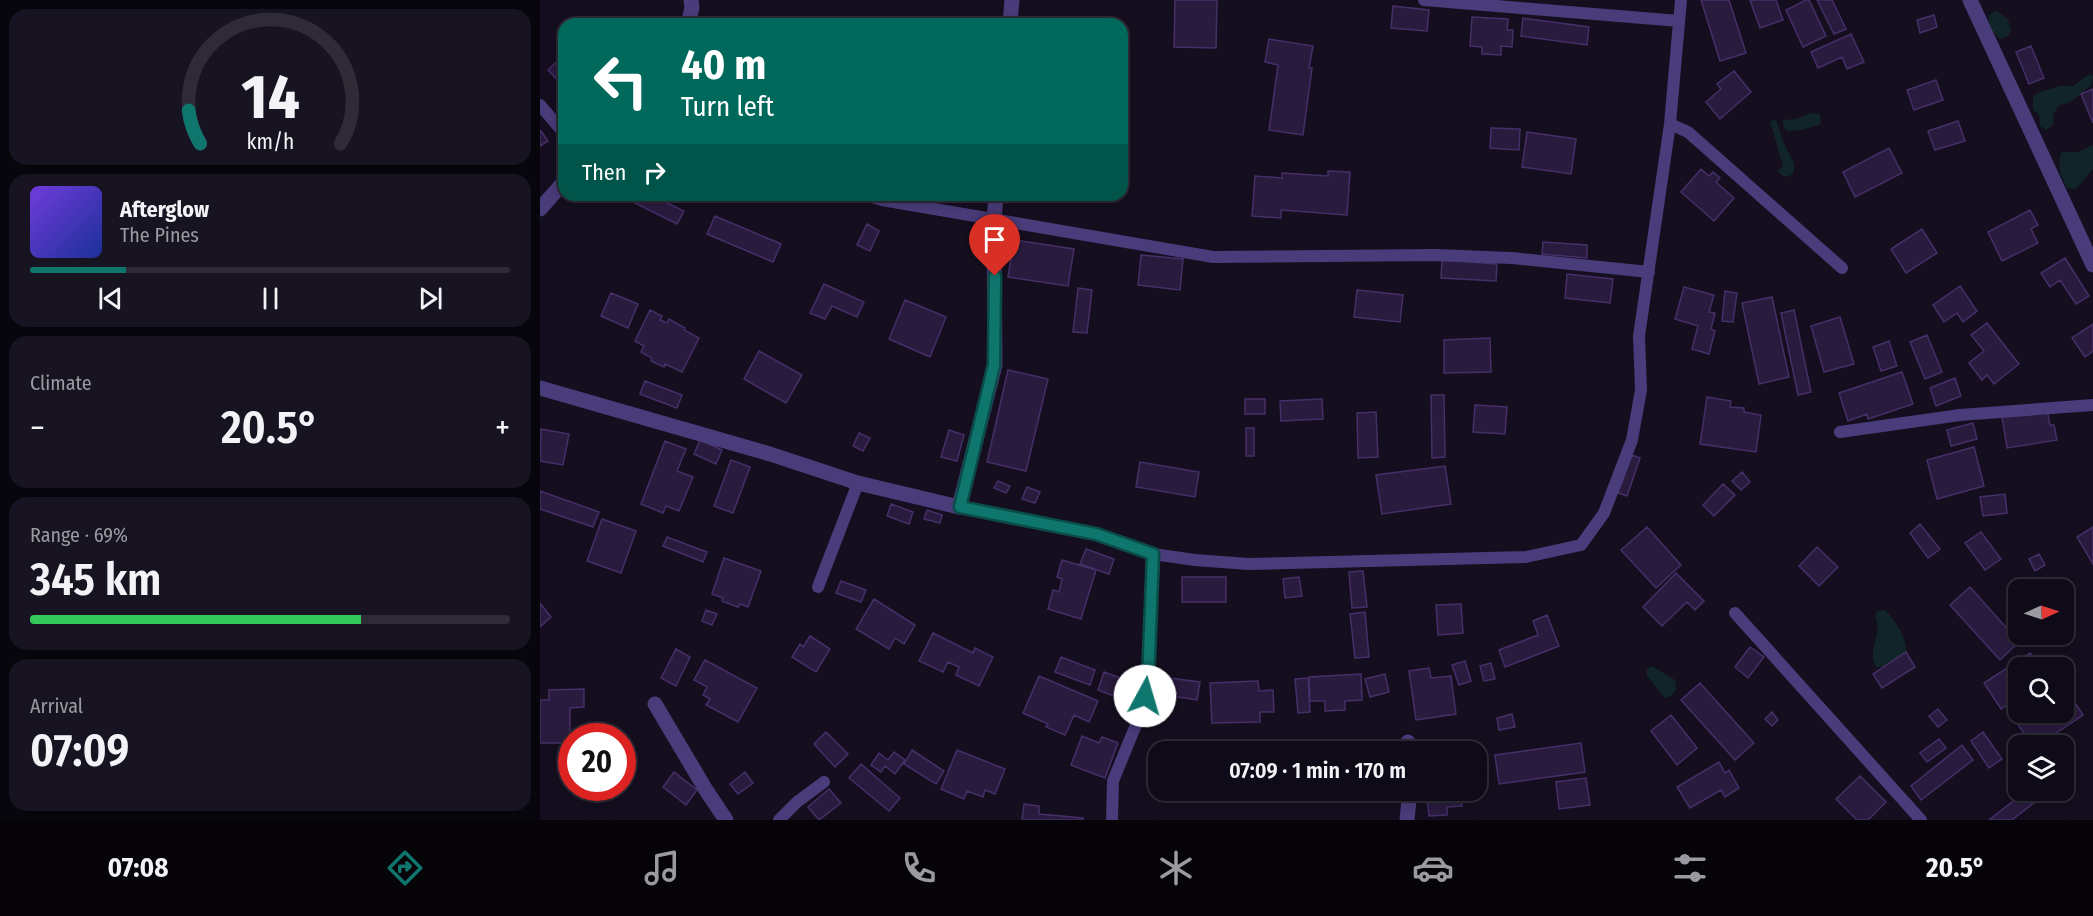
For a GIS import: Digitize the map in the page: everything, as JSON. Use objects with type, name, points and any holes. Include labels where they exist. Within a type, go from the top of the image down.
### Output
[{"type":"street","points":[[690,18],[691,0]]},
{"type":"street","points":[[1010,18],[1012,0]]},
{"type":"street","points":[[1970,0],[2093,265]]},
{"type":"street","points":[[540,209],[558,189]]},
{"type":"street","points":[[540,388],[770,454],[858,483],[960,507],[994,365],[996,201]]},
{"type":"street","points":[[655,704],[726,820]]},
{"type":"street","points":[[1407,820],[1409,801]]},
{"type":"lane","points":[[1424,0],[1679,21]]},
{"type":"lane","points":[[960,507],[1096,534],[1153,554],[1248,564],[1526,557],[1581,545],[1604,513],[1632,440],[1641,390],[1639,336],[1670,124],[1681,0]]},
{"type":"lane","points":[[540,105],[558,126]]},
{"type":"lane","points":[[1670,124],[1688,132],[1842,268]]},
{"type":"lane","points":[[896,201],[994,221],[1213,257],[1435,255],[1512,258],[1649,272]]},
{"type":"lane","points":[[1840,432],[1960,415],[2093,405]]},
{"type":"lane","points":[[818,587],[858,483]]},
{"type":"lane","points":[[1112,820],[1113,781],[1142,710],[1148,682],[1153,554]]},
{"type":"lane","points":[[1735,613],[1921,820]]},
{"type":"lane","points":[[779,820],[797,802],[824,782]]},
{"type":"green space","points":[[1996,11],[2008,19],[2011,31],[2007,37],[2000,39],[1993,31],[1989,21],[1989,15]]},
{"type":"green space","points":[[2089,74],[2093,76],[2092,85],[2073,100],[2059,105],[2054,113],[2053,125],[2046,130],[2040,126],[2039,115],[2033,109],[2033,96],[2060,86],[2073,86]]},
{"type":"green space","points":[[1812,113],[1820,114],[1821,124],[1793,131],[1784,128],[1783,120],[1796,119]]},
{"type":"green space","points":[[1776,120],[1794,163],[1794,172],[1785,177],[1777,171],[1783,166],[1770,121]]},
{"type":"green space","points":[[2093,145],[2093,169],[2076,189],[2067,188],[2059,166],[2062,152],[2078,152]]},
{"type":"green space","points":[[1885,610],[1900,630],[1905,641],[1906,652],[1883,667],[1876,667],[1873,660],[1878,630],[1875,616],[1877,611]]},
{"type":"green space","points":[[1652,666],[1675,680],[1676,690],[1671,696],[1665,698],[1647,676],[1647,669]]},
{"type":"building","points":[[1175,0],[1217,0],[1216,48],[1174,47]]},
{"type":"building","points":[[1701,0],[1729,0],[1746,53],[1720,61]]},
{"type":"building","points":[[1750,0],[1776,0],[1783,20],[1760,28]]},
{"type":"building","points":[[1809,0],[1826,36],[1803,47],[1786,10]]},
{"type":"building","points":[[1817,0],[1832,0],[1846,29],[1834,34]]},
{"type":"building","points":[[1393,6],[1429,10],[1427,31],[1391,28]]},
{"type":"building","points":[[1934,15],[1937,27],[1920,33],[1917,20]]},
{"type":"building","points":[[1472,17],[1508,19],[1507,30],[1513,30],[1512,47],[1501,46],[1501,55],[1482,54],[1482,47],[1470,46]]},
{"type":"building","points":[[1523,18],[1589,27],[1587,45],[1521,36]]},
{"type":"building","points":[[1851,34],[1864,62],[1847,69],[1842,57],[1818,68],[1811,52]]},
{"type":"building","points":[[1269,39],[1313,46],[1303,135],[1269,130],[1278,65],[1265,62]]},
{"type":"building","points":[[2031,46],[2044,78],[2029,84],[2016,52]]},
{"type":"building","points":[[558,61],[558,81],[548,70]]},
{"type":"building","points":[[1734,71],[1751,92],[1720,119],[1706,102],[1721,89],[1717,84]]},
{"type":"building","points":[[1936,80],[1943,100],[1914,110],[1907,90]]},
{"type":"building","points":[[2093,89],[2093,123],[2081,94]]},
{"type":"building","points":[[1958,121],[1965,141],[1935,150],[1928,131]]},
{"type":"building","points":[[1491,128],[1520,129],[1519,150],[1490,148]]},
{"type":"building","points":[[540,132],[548,141],[540,146]]},
{"type":"building","points":[[1527,132],[1576,139],[1571,174],[1522,167]]},
{"type":"building","points":[[1889,148],[1902,173],[1855,197],[1843,172]]},
{"type":"building","points":[[1701,169],[1709,176],[1713,172],[1720,178],[1716,182],[1734,198],[1714,221],[1681,192]]},
{"type":"building","points":[[1328,171],[1350,172],[1347,215],[1281,210],[1281,218],[1252,216],[1255,176],[1282,178],[1282,173],[1328,176]]},
{"type":"building","points":[[631,201],[663,201],[684,211],[677,224]]},
{"type":"building","points":[[2030,210],[2038,225],[2031,229],[2038,243],[2002,261],[1988,232]]},
{"type":"building","points":[[715,216],[781,244],[773,262],[707,234]]},
{"type":"building","points":[[867,224],[879,231],[870,251],[857,245]]},
{"type":"building","points":[[1922,229],[1937,253],[1906,273],[1891,249]]},
{"type":"building","points":[[1014,240],[1074,249],[1068,286],[1008,277]]},
{"type":"building","points":[[1543,242],[1587,245],[1587,258],[1542,254]]},
{"type":"building","points":[[1141,255],[1183,259],[1180,290],[1138,285]]},
{"type":"building","points":[[2065,258],[2089,296],[2076,304],[2060,280],[2050,287],[2041,273]]},
{"type":"building","points":[[1442,260],[1497,264],[1496,281],[1441,278]]},
{"type":"building","points":[[1567,274],[1613,279],[1610,303],[1565,298]]},
{"type":"building","points":[[824,284],[864,302],[857,317],[832,306],[825,319],[810,313]]},
{"type":"building","points":[[1960,286],[1977,311],[1963,322],[1957,313],[1944,322],[1933,305]]},
{"type":"building","points":[[1684,287],[1714,295],[1709,312],[1715,313],[1711,329],[1715,331],[1709,354],[1692,349],[1698,326],[1675,319]]},
{"type":"building","points":[[1078,288],[1092,290],[1087,333],[1073,332]]},
{"type":"building","points":[[1357,290],[1403,295],[1400,322],[1354,317]]},
{"type":"building","points":[[1725,291],[1737,293],[1733,322],[1722,321]]},
{"type":"building","points":[[611,293],[638,304],[628,328],[601,316]]},
{"type":"building","points":[[1772,297],[1789,377],[1759,384],[1742,303]]},
{"type":"building","points":[[905,300],[946,317],[930,357],[889,339]]},
{"type":"building","points":[[650,310],[662,316],[660,320],[667,323],[669,319],[699,338],[682,372],[665,364],[664,367],[651,361],[652,358],[641,352],[644,346],[635,341]]},
{"type":"building","points":[[1794,310],[1811,392],[1798,395],[1781,313]]},
{"type":"building","points":[[1840,317],[1854,364],[1824,372],[1811,326]]},
{"type":"building","points":[[1987,323],[2019,364],[1994,384],[1987,375],[1982,380],[1969,363],[1984,351],[1971,335]]},
{"type":"building","points":[[2093,324],[2093,351],[2085,357],[2072,338]]},
{"type":"building","points":[[1927,335],[1942,372],[1925,379],[1910,342]]},
{"type":"building","points":[[1490,338],[1491,372],[1444,373],[1444,340]]},
{"type":"building","points":[[1889,341],[1897,366],[1881,371],[1873,347]]},
{"type":"building","points":[[759,351],[802,375],[786,403],[744,379]]},
{"type":"building","points":[[1008,370],[1048,379],[1026,471],[987,462]]},
{"type":"building","points":[[1902,372],[1913,404],[1868,419],[1867,414],[1848,421],[1839,393]]},
{"type":"building","points":[[1955,378],[1961,396],[1936,406],[1930,388]]},
{"type":"building","points":[[645,381],[682,395],[677,408],[640,394]]},
{"type":"building","points":[[1431,395],[1444,395],[1445,457],[1432,458]]},
{"type":"building","points":[[1707,397],[1731,401],[1730,407],[1744,408],[1744,412],[1761,415],[1756,452],[1700,444]]},
{"type":"building","points":[[1245,399],[1265,399],[1265,414],[1245,414]]},
{"type":"building","points":[[1322,399],[1323,419],[1281,421],[1280,401]]},
{"type":"building","points":[[1475,405],[1507,407],[1505,434],[1473,432]]},
{"type":"building","points":[[2047,410],[2050,425],[2054,425],[2057,440],[2007,448],[2002,417]]},
{"type":"building","points":[[1376,412],[1378,457],[1358,458],[1357,413]]},
{"type":"building","points":[[1973,423],[1977,439],[1951,446],[1947,430]]},
{"type":"building","points":[[1246,428],[1254,428],[1254,456],[1246,456]]},
{"type":"building","points":[[541,429],[569,434],[563,465],[540,461]]},
{"type":"building","points":[[949,430],[964,435],[957,461],[941,457]]},
{"type":"building","points":[[859,433],[870,438],[863,451],[853,446]]},
{"type":"building","points":[[700,440],[722,450],[716,464],[694,454]]},
{"type":"building","points":[[665,441],[686,449],[677,471],[693,477],[679,511],[666,506],[663,513],[641,504]]},
{"type":"building","points":[[1974,447],[1984,486],[1937,499],[1927,460]]},
{"type":"building","points":[[1632,455],[1640,458],[1627,496],[1618,493]]},
{"type":"building","points":[[731,460],[750,467],[733,513],[714,506]]},
{"type":"building","points":[[1140,462],[1199,472],[1195,497],[1136,487]]},
{"type":"building","points":[[1445,466],[1451,504],[1382,514],[1376,475]]},
{"type":"building","points":[[1742,472],[1750,482],[1741,490],[1732,481]]},
{"type":"building","points":[[998,481],[1010,486],[1006,493],[994,488]]},
{"type":"building","points":[[1723,484],[1735,495],[1714,516],[1703,505]]},
{"type":"building","points":[[1027,487],[1040,492],[1035,503],[1022,499]]},
{"type":"building","points":[[540,491],[599,512],[593,527],[540,509]]},
{"type":"building","points":[[2005,494],[2007,513],[1983,516],[1980,497]]},
{"type":"building","points":[[891,504],[913,512],[909,524],[887,516]]},
{"type":"building","points":[[927,510],[942,515],[940,523],[924,519]]},
{"type":"building","points":[[602,519],[636,531],[621,573],[587,561]]},
{"type":"building","points":[[1920,524],[1940,549],[1928,558],[1910,533]]},
{"type":"building","points":[[1647,527],[1681,565],[1656,588],[1621,550]]},
{"type":"building","points":[[2093,527],[2093,564],[2077,537]]},
{"type":"building","points":[[1981,532],[2001,559],[1985,570],[1965,543]]},
{"type":"building","points":[[667,537],[707,552],[703,562],[663,546]]},
{"type":"building","points":[[1817,547],[1838,567],[1819,586],[1799,566]]},
{"type":"building","points":[[1086,549],[1114,559],[1109,574],[1080,564]]},
{"type":"building","points":[[2039,554],[2045,565],[2035,571],[2029,559]]},
{"type":"building","points":[[724,558],[761,571],[748,607],[740,604],[738,607],[712,594]]},
{"type":"building","points":[[1062,560],[1096,570],[1081,619],[1048,609],[1053,590],[1059,592],[1062,579],[1057,577]]},
{"type":"building","points":[[1363,571],[1367,607],[1352,608],[1349,572]]},
{"type":"building","points":[[1676,573],[1704,601],[1695,610],[1687,602],[1662,626],[1643,607]]},
{"type":"building","points":[[1182,577],[1226,577],[1226,602],[1182,602]]},
{"type":"building","points":[[1299,577],[1302,596],[1285,598],[1283,579]]},
{"type":"building","points":[[841,581],[866,590],[861,602],[836,593]]},
{"type":"building","points":[[1970,587],[2008,630],[2008,645],[2016,645],[2000,660],[1950,605]]},
{"type":"building","points":[[874,599],[915,625],[904,644],[895,638],[889,649],[856,629]]},
{"type":"building","points":[[540,603],[551,617],[540,627]]},
{"type":"building","points":[[1461,604],[1463,633],[1438,635],[1436,605]]},
{"type":"building","points":[[706,610],[717,614],[712,625],[702,621]]},
{"type":"building","points":[[1365,612],[1369,657],[1355,658],[1350,614]]},
{"type":"building","points":[[1547,615],[1559,646],[1505,667],[1499,650],[1538,635],[1533,621]]},
{"type":"building","points":[[933,633],[973,653],[975,648],[993,657],[979,686],[956,675],[959,667],[948,662],[943,672],[919,661]]},
{"type":"building","points":[[810,636],[830,649],[816,672],[792,657],[800,644],[803,647]]},
{"type":"building","points":[[1750,647],[1764,657],[1748,678],[1735,667]]},
{"type":"building","points":[[676,649],[690,657],[676,686],[661,678]]},
{"type":"building","points":[[1906,652],[1915,667],[1882,688],[1873,674]]},
{"type":"building","points":[[1061,657],[1095,670],[1090,685],[1055,672]]},
{"type":"building","points":[[705,660],[757,688],[738,722],[706,705],[710,699],[703,695],[707,687],[694,680]]},
{"type":"building","points":[[1465,661],[1471,681],[1459,685],[1452,665]]},
{"type":"building","points":[[1491,663],[1495,679],[1484,681],[1480,666]]},
{"type":"building","points":[[2008,667],[2008,704],[2001,709],[1984,683]]},
{"type":"building","points":[[1429,668],[1431,678],[1451,676],[1456,714],[1416,720],[1409,671]]},
{"type":"building","points":[[1104,672],[1137,684],[1130,702],[1098,690]]},
{"type":"building","points":[[1361,674],[1362,700],[1345,701],[1345,710],[1325,711],[1325,701],[1310,701],[1309,677]]},
{"type":"building","points":[[1385,674],[1389,692],[1370,697],[1365,679]]},
{"type":"building","points":[[1039,676],[1098,701],[1089,722],[1074,715],[1065,735],[1046,727],[1048,724],[1023,713]]},
{"type":"building","points":[[1161,677],[1200,682],[1197,700],[1158,694]]},
{"type":"building","points":[[1308,678],[1310,712],[1298,713],[1295,679]]},
{"type":"building","points":[[1258,681],[1259,691],[1273,690],[1274,712],[1260,712],[1260,722],[1212,723],[1210,683]]},
{"type":"building","points":[[1700,683],[1754,743],[1735,760],[1681,700]]},
{"type":"building","points":[[584,689],[584,707],[570,708],[570,723],[558,723],[558,743],[540,743],[540,700],[549,700],[549,690]]},
{"type":"building","points":[[2074,701],[2083,715],[2074,721]]},
{"type":"building","points":[[1938,709],[1947,720],[1938,727],[1929,716]]},
{"type":"building","points":[[1772,712],[1778,720],[1772,726],[1765,719]]},
{"type":"building","points":[[1512,714],[1515,727],[1499,730],[1497,718]]},
{"type":"building","points":[[1671,715],[1697,748],[1677,765],[1651,731]]},
{"type":"building","points":[[2017,723],[2071,723],[2053,735],[2025,735]]},
{"type":"building","points":[[826,732],[848,754],[835,767],[814,744]]},
{"type":"building","points":[[1983,732],[2002,759],[1989,768],[1971,741]]},
{"type":"building","points":[[1082,736],[1099,743],[1102,737],[1118,743],[1105,778],[1071,765]]},
{"type":"building","points":[[1939,739],[1946,748],[1927,762],[1920,753]]},
{"type":"building","points":[[1581,743],[1585,772],[1499,784],[1495,755]]},
{"type":"building","points":[[1962,745],[1973,760],[1921,800],[1911,786]]},
{"type":"building","points":[[912,750],[944,771],[936,784],[904,764]]},
{"type":"building","points":[[957,750],[1005,769],[995,794],[985,790],[983,797],[967,791],[964,799],[941,789]]},
{"type":"building","points":[[894,752],[905,760],[895,774],[885,766],[881,772],[871,765],[879,753],[888,760]]},
{"type":"building","points":[[1719,762],[1725,773],[1729,770],[1739,788],[1725,797],[1721,790],[1690,808],[1677,787]]},
{"type":"building","points":[[861,764],[900,798],[889,811],[849,778]]},
{"type":"building","points":[[674,772],[697,790],[686,805],[663,787]]},
{"type":"building","points":[[745,772],[753,783],[738,794],[730,784]]},
{"type":"building","points":[[1860,776],[1886,802],[1868,820],[1857,820],[1836,799]]},
{"type":"building","points":[[1586,778],[1590,805],[1559,809],[1556,782]]},
{"type":"building","points":[[829,789],[841,803],[819,820],[808,807]]},
{"type":"building","points":[[1427,801],[1462,801],[1462,806],[1447,807],[1447,815],[1429,816]]},
{"type":"building","points":[[2013,801],[2035,802],[2012,820],[1989,820]]},
{"type":"building","points":[[1024,804],[1039,806],[1039,814],[1083,818],[1083,820],[1022,820]]},
{"type":"route","points":[[995,276],[994,365],[960,507],[1096,534],[1153,554],[1148,682],[1145,696]]}]
